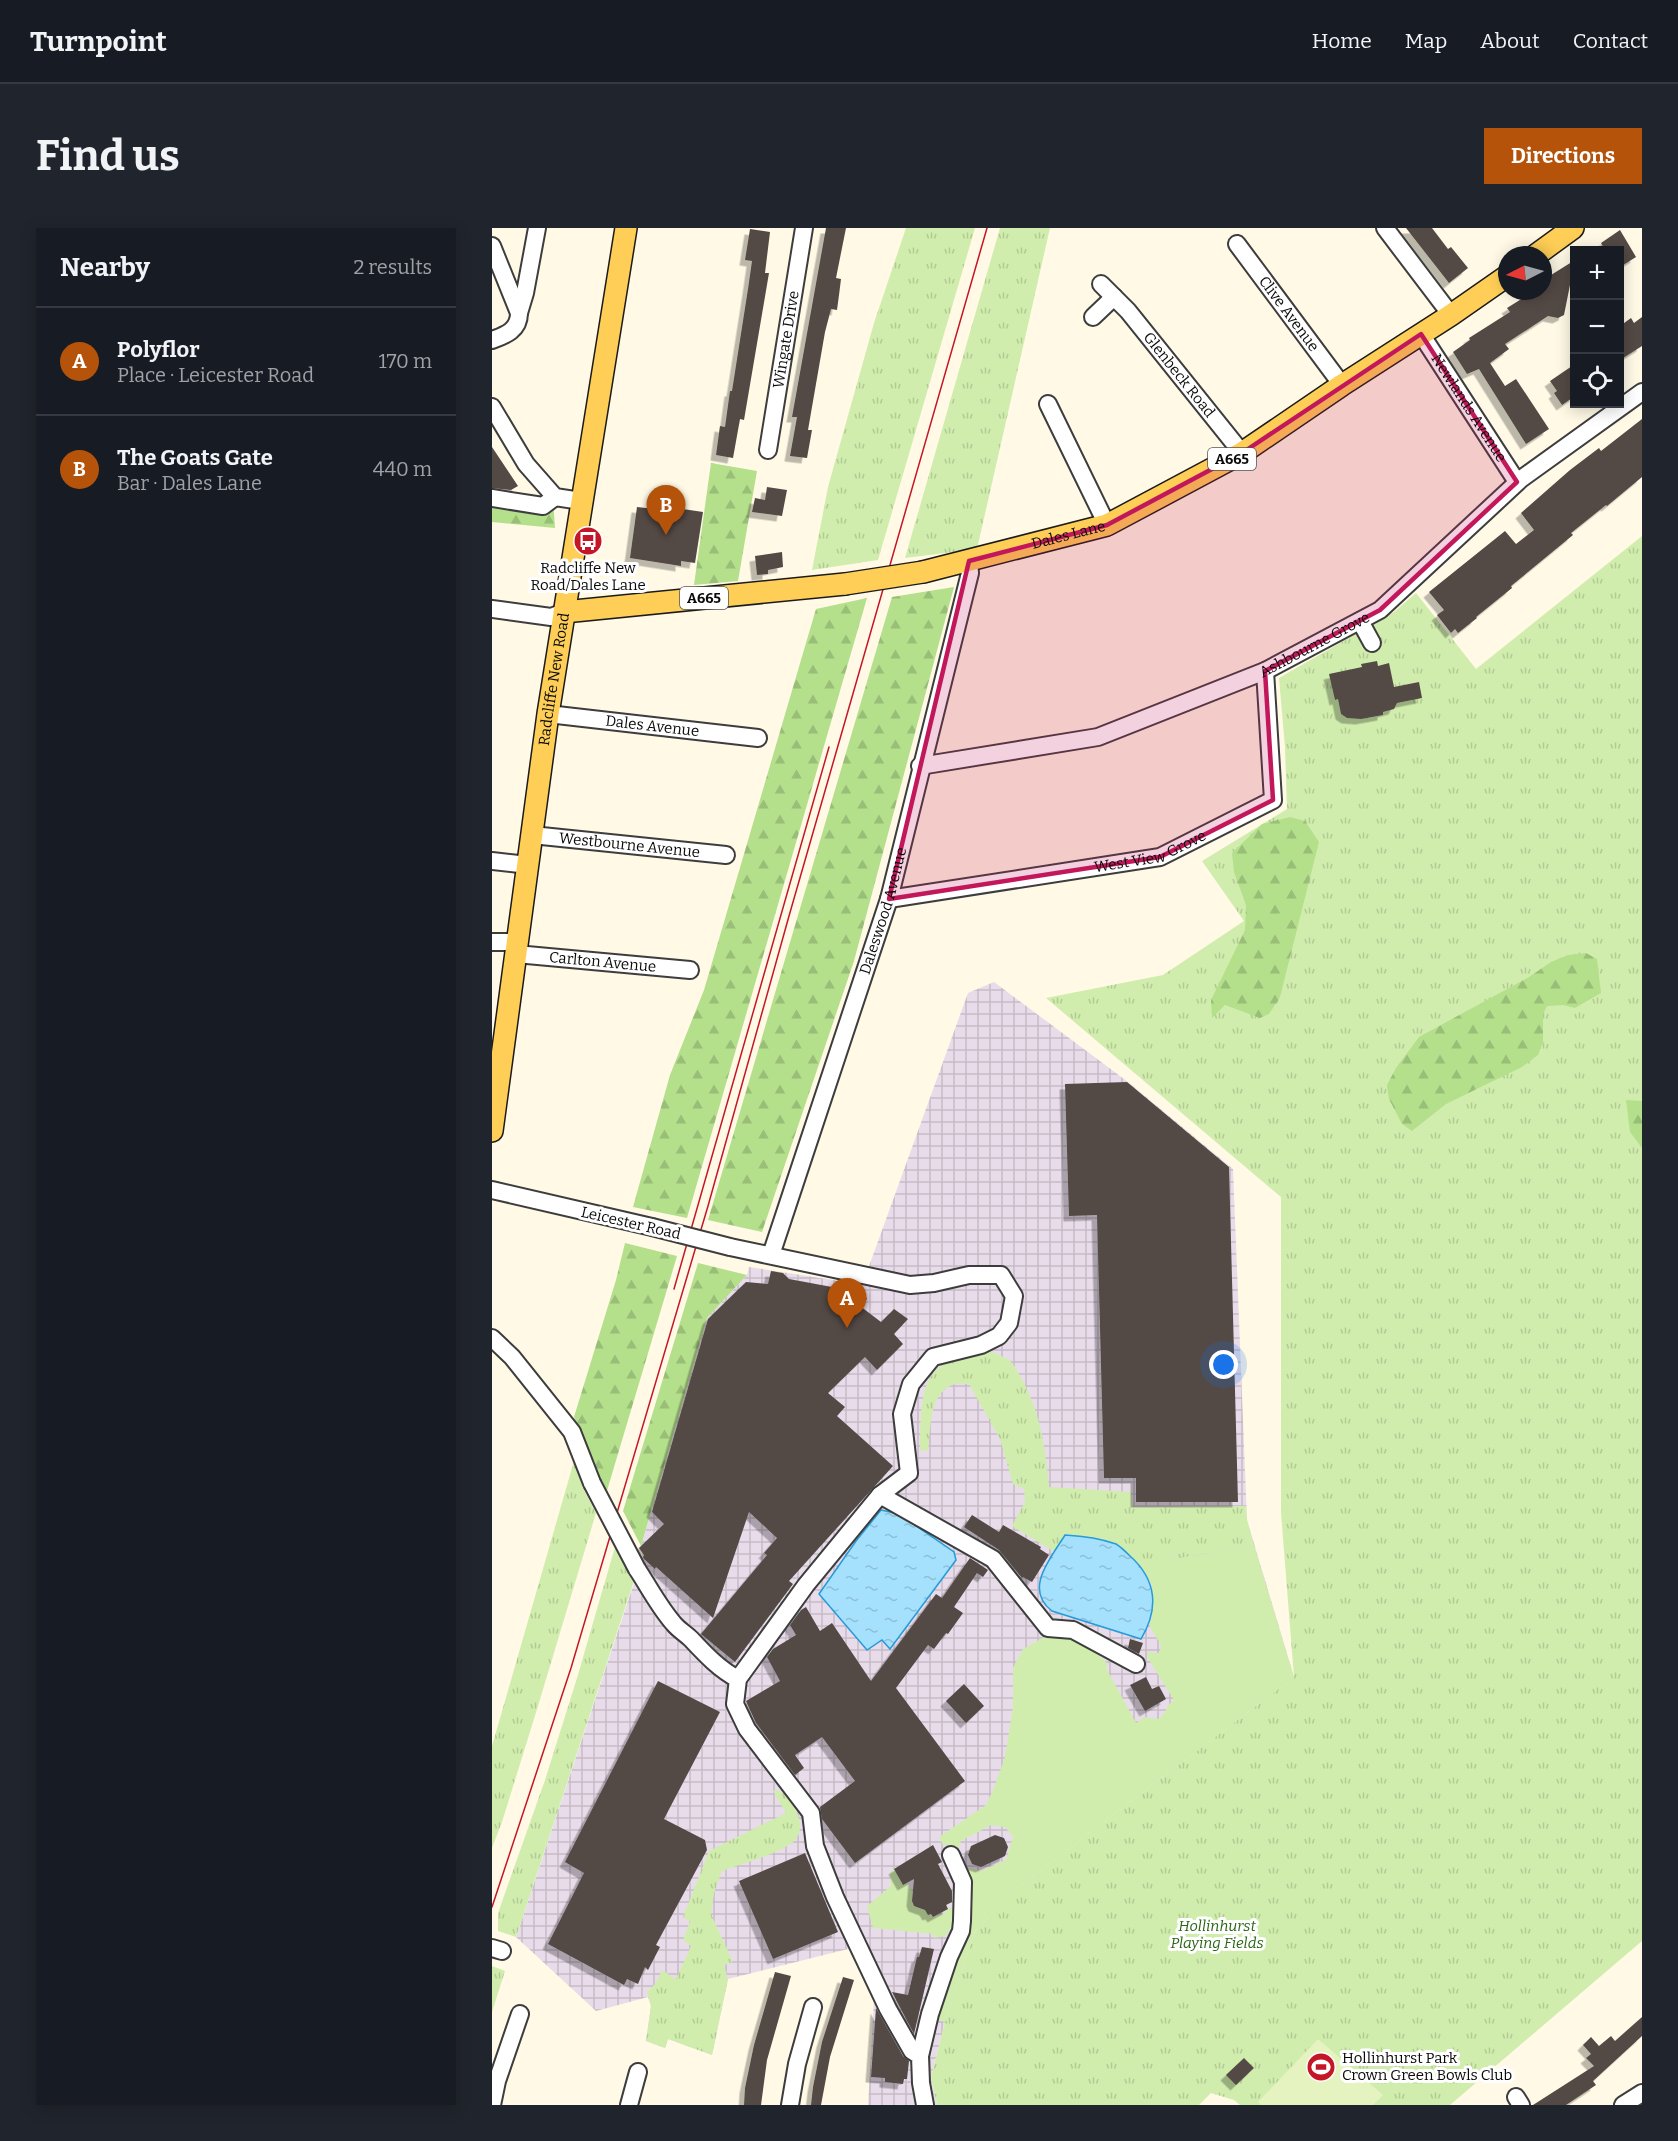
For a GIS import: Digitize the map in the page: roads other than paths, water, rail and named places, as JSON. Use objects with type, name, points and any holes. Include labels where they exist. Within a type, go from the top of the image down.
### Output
[{"type":"main road","name":"Radcliffe New Road","points":[[492,1131],[548,714],[626,228]]},
{"type":"main road","points":[[1546,246],[1562,231]]},
{"type":"main road","name":"Dales Lane","points":[[564,612],[844,584],[923,572],[1107,525],[1242,453],[1498,282]]},
{"type":"street","points":[[492,340],[515,328],[519,320],[537,228]]},
{"type":"street","name":"Wingate Drive","points":[[768,450],[804,228]]},
{"type":"street","points":[[1385,228],[1451,315]]},
{"type":"street","name":"Clive Avenue","points":[[1237,244],[1342,385]]},
{"type":"street","points":[[492,246],[519,313]]},
{"type":"street","name":"Glenbeck Road","points":[[1101,284],[1128,311],[1242,453]]},
{"type":"street","points":[[1093,317],[1114,297]]},
{"type":"street","name":"Newlands Avenue","points":[[1421,334],[1517,482]]},
{"type":"street","name":"Ashbourne Grove","points":[[920,766],[1098,737],[1265,671],[1380,610],[1517,482],[1642,392]]},
{"type":"street","points":[[1048,404],[1107,525]]},
{"type":"street","points":[[492,407],[526,464],[555,498]]},
{"type":"street","points":[[492,498],[543,506],[555,498],[581,501]]},
{"type":"street","name":"Daleswood Avenue","points":[[771,1255],[889,899],[920,766],[970,573],[969,561]]},
{"type":"street","points":[[492,609],[551,617],[564,612]]},
{"type":"street","points":[[1360,621],[1372,643]]},
{"type":"street","name":"West View Grove","points":[[889,899],[1160,857],[1273,800],[1265,671]]},
{"type":"street","name":"Dales Avenue","points":[[548,714],[758,738]]},
{"type":"street","name":"Westbourne Avenue","points":[[532,835],[726,855]]},
{"type":"street","points":[[492,861],[528,865]]},
{"type":"street","name":"Carlton Avenue","points":[[492,942],[517,948],[690,970]]},
{"type":"street","name":"Leicester Road","points":[[492,1190],[730,1247],[910,1285],[934,1283],[969,1275],[1001,1275],[1014,1296],[1010,1323],[999,1336],[981,1345],[933,1357],[911,1384],[902,1414],[909,1473],[880,1495]]},
{"type":"street","points":[[492,1338],[512,1357],[572,1432],[592,1483],[637,1569],[661,1608],[675,1627],[686,1634],[714,1662],[738,1679]]},
{"type":"street","points":[[920,2056],[912,2051],[888,2009],[835,1897],[815,1846],[811,1813],[747,1729],[735,1704],[738,1679],[806,1585],[880,1495],[993,1559],[1048,1628],[1073,1630],[1136,1664]]},
{"type":"street","points":[[925,2105],[920,2056],[930,2014],[949,1957],[961,1930],[962,1921],[963,1882],[951,1855]]},
{"type":"street","points":[[790,2105],[797,2064],[813,2007]]},
{"type":"street","points":[[492,2105],[497,2081],[520,2014]]},
{"type":"street","points":[[629,2105],[638,2072]]},
{"type":"street","points":[[1623,2105],[1642,2093]]},
{"type":"water","points":[[881,1510],[899,1514],[954,1552],[956,1560],[890,1649],[882,1640],[867,1650],[819,1594]]},
{"type":"water","points":[[1065,1535],[1116,1544],[1139,1565],[1150,1585],[1153,1606],[1147,1628],[1141,1639],[1052,1611],[1044,1602],[1040,1593],[1042,1573]]},
{"type":"tram line","points":[[492,1907],[571,1668],[708,1206],[987,228]]},
{"type":"tram line","points":[[674,1289],[829,747]]},
{"type":"place","name":"The Goats Gate","points":[[666,535]]},
{"type":"place","name":"Radcliffe New Road/Dales Lane","points":[[588,541]]},
{"type":"place","name":"Polyflor","points":[[847,1328]]},
{"type":"place","name":"Hollinhurst Park Crown Green Bowls Club","points":[[1321,2067]]},
{"type":"park label","name":"Hollinhurst Playing Fields","points":[[1217,1934]]}]
